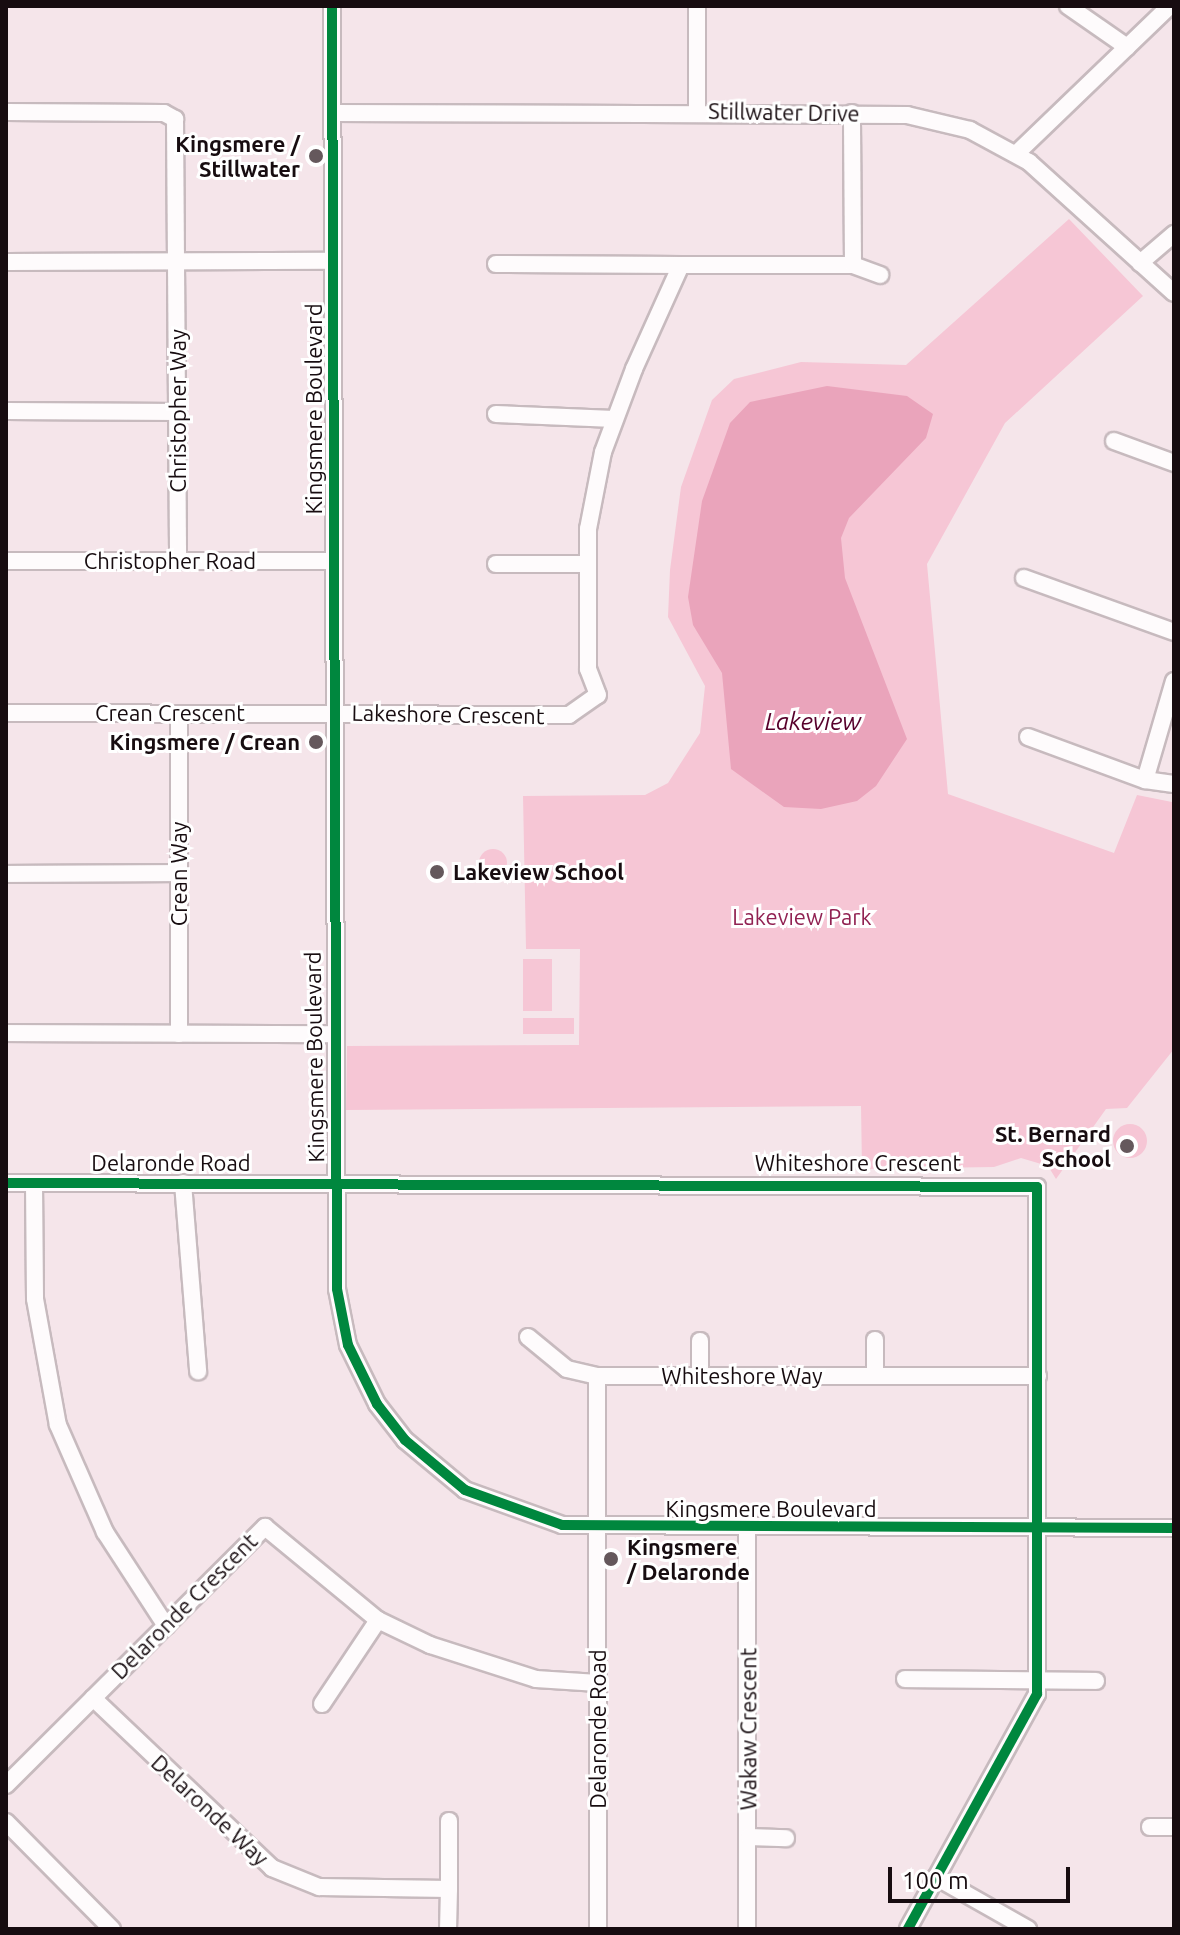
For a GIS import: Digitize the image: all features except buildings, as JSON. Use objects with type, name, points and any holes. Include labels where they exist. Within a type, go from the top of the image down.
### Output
[{"type":"street","name":"Kingsmere Boulevard","points":[[332,6],[333,1034],[337,1289],[348,1345],[381,1410],[437,1471],[474,1495],[527,1517],[597,1528],[1174,1528]]},
{"type":"street","points":[[697,6],[697,111]]},
{"type":"street","points":[[1068,6],[1127,47]]},
{"type":"street","points":[[1017,153],[1170,6]]},
{"type":"street","name":"Stillwater Drive","points":[[333,113],[697,111],[907,115],[970,130],[1017,153],[1068,190],[1174,293]]},
{"type":"street","name":"Christopher Way","points":[[6,112],[164,113],[175,119],[178,560]]},
{"type":"street","points":[[852,113],[853,265]]},
{"type":"street","points":[[1140,263],[1174,234]]},
{"type":"street","points":[[6,262],[333,261]]},
{"type":"street","points":[[496,264],[853,265],[880,275]]},
{"type":"street","name":"Lakeshore Crescent","points":[[333,712],[569,715],[598,695],[588,669],[585,564],[614,419],[681,265]]},
{"type":"street","points":[[6,411],[178,412]]},
{"type":"street","points":[[496,414],[614,419]]},
{"type":"street","points":[[1114,441],[1174,463]]},
{"type":"street","name":"Christopher Road","points":[[6,561],[334,561]]},
{"type":"street","points":[[496,564],[585,564]]},
{"type":"street","points":[[1024,578],[1174,632]]},
{"type":"street","points":[[1145,780],[1174,681]]},
{"type":"street","name":"Crean Crescent","points":[[6,713],[333,712]]},
{"type":"street","name":"Crean Way","points":[[179,714],[179,1034]]},
{"type":"street","points":[[1028,737],[1145,780],[1174,784]]},
{"type":"street","points":[[6,874],[179,873]]},
{"type":"street","points":[[6,1033],[333,1034]]},
{"type":"street","name":"Delaronde Road","points":[[6,1183],[335,1182]]},
{"type":"street","name":"Whiteshore Crescent","points":[[335,1182],[1032,1183],[1039,1194],[1038,1529]]},
{"type":"street","points":[[34,1183],[35,1299],[58,1425],[105,1532],[166,1626]]},
{"type":"street","points":[[183,1183],[198,1371]]},
{"type":"street","name":"Whiteshore Way","points":[[528,1337],[567,1369],[597,1376],[1038,1376]]},
{"type":"street","points":[[875,1340],[875,1375]]},
{"type":"street","points":[[700,1341],[700,1376]]},
{"type":"street","points":[[597,1376],[597,1528]]},
{"type":"street","name":"Delaronde Crescent","points":[[6,1785],[265,1527],[378,1620],[491,1668],[598,1683]]},
{"type":"street","name":"Delaronde Road","points":[[597,1528],[598,1929]]},
{"type":"street","name":"Wakaw Crescent","points":[[747,1529],[747,1929]]},
{"type":"street","points":[[908,1929],[1031,1710],[1037,1681],[1038,1529]]},
{"type":"street","points":[[322,1704],[378,1620]]},
{"type":"street","points":[[905,1679],[1096,1681]]},
{"type":"street","name":"Delaronde Way","points":[[93,1698],[272,1868],[319,1887],[449,1889]]},
{"type":"street","points":[[448,1929],[449,1821]]},
{"type":"street","points":[[6,1822],[112,1929]]},
{"type":"street","points":[[1150,1827],[1174,1827]]},
{"type":"street","points":[[749,1837],[786,1838]]},
{"type":"street","points":[[936,1877],[1028,1929]]},
{"type":"green space","name":"Lakeview Park","points":[[1069,219],[1143,296],[1005,423],[927,564],[948,794],[1114,853],[1137,795],[1172,802],[1174,1049],[1127,1108],[1106,1109],[1056,1179],[1048,1166],[1021,1158],[994,1167],[862,1169],[861,1106],[346,1110],[347,1046],[579,1045],[580,949],[526,949],[523,796],[645,795],[668,783],[700,733],[705,686],[668,617],[670,570],[681,487],[712,400],[734,379],[801,362],[906,365]]},
{"type":"green space","points":[[493,849],[503,853],[507,863],[503,873],[493,877],[483,873],[479,863],[483,853]]},
{"type":"green space","points":[[523,959],[552,959],[552,1011],[523,1011]]},
{"type":"green space","points":[[523,1018],[574,1018],[574,1034],[523,1034]]},
{"type":"green space","points":[[1130,1124],[1142,1129],[1147,1141],[1142,1153],[1130,1158],[1118,1153],[1113,1141],[1118,1129]]},
{"type":"water","name":"Lakeview","points":[[827,386],[907,396],[933,414],[926,438],[849,518],[841,538],[845,578],[907,739],[876,786],[857,801],[821,809],[784,807],[731,769],[722,673],[693,625],[688,597],[702,501],[730,423],[750,402]]},
{"type":"cycle path","points":[[332,6],[337,1289],[348,1345],[377,1404],[405,1440],[465,1490],[562,1525],[1174,1528]]},
{"type":"cycle path","points":[[6,1183],[1037,1187],[1037,1694],[908,1929]]},
{"type":"place","name":"Kingsmere / Stillwater","points":[[316,156]]},
{"type":"place","name":"Kingsmere / Crean","points":[[316,742]]},
{"type":"place","name":"Lakeview School","points":[[437,872]]},
{"type":"place","name":"St. Bernard School","points":[[1127,1146]]},
{"type":"place","name":"Kingsmere / Delaronde","points":[[611,1559]]}]
